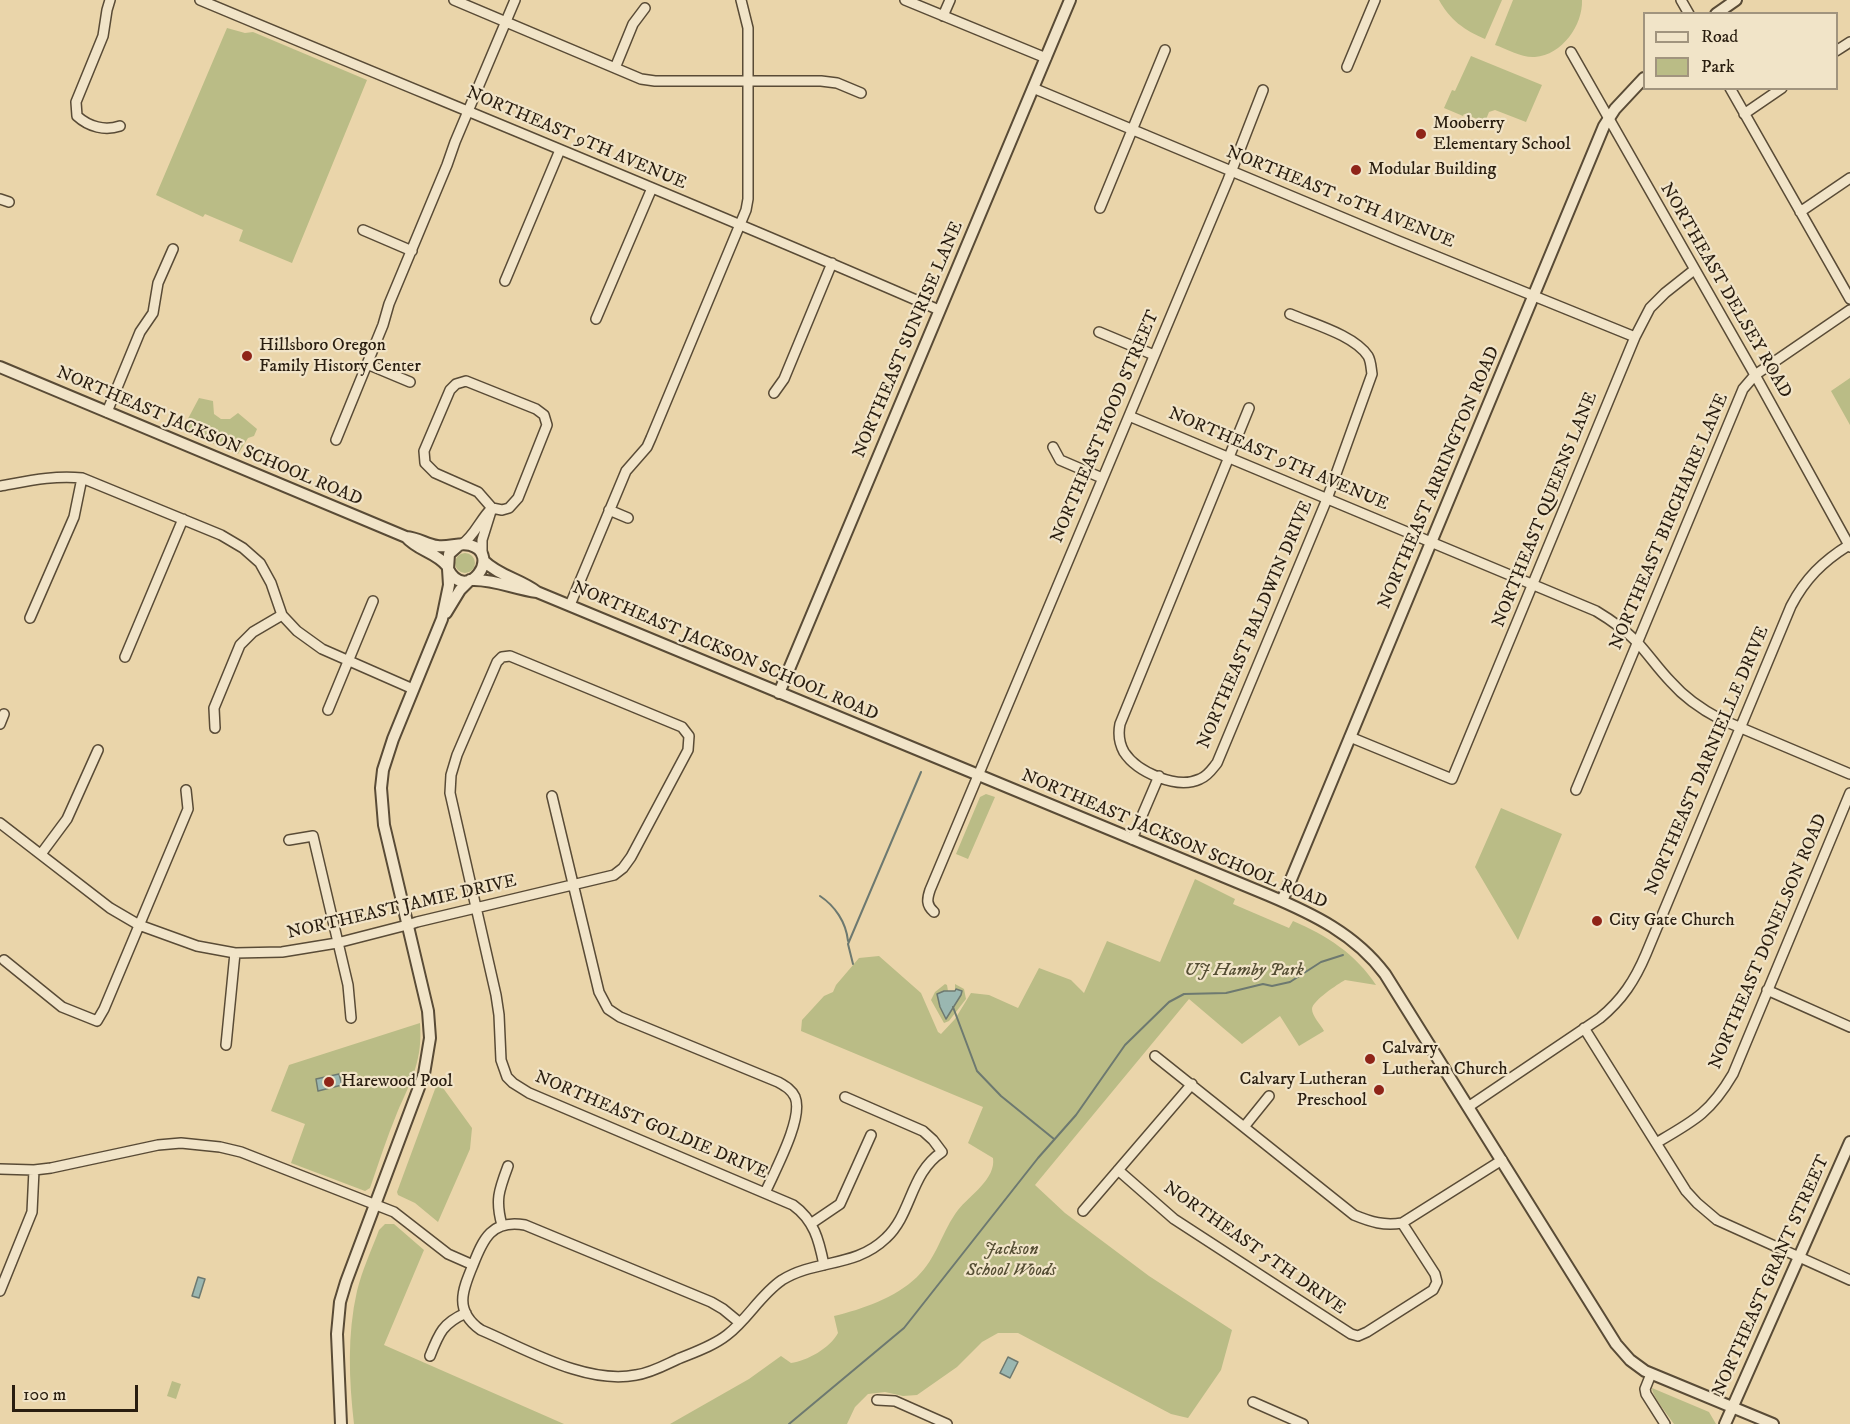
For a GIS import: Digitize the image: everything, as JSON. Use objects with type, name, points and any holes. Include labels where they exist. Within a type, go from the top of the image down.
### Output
[{"type":"street","points":[[110,0],[103,36],[75,107],[77,116],[87,123],[106,129],[120,126]]},
{"type":"street","name":"NORTHEAST 9TH AVENUE","points":[[200,0],[214,3],[939,310]]},
{"type":"street","points":[[454,0],[641,79],[655,81],[821,81],[837,83],[861,93]]},
{"type":"street","points":[[336,440],[383,325],[389,304],[515,0]]},
{"type":"street","points":[[570,605],[628,466],[642,453],[651,438],[740,226],[748,199],[748,28],[741,0]]},
{"type":"street","points":[[905,0],[1046,58]]},
{"type":"street","points":[[943,16],[950,0]]},
{"type":"street","name":"NORTHEAST SUNRISE LANE","points":[[779,693],[1070,0]]},
{"type":"street","points":[[1347,67],[1375,0]]},
{"type":"street","points":[[1719,12],[1736,0]]},
{"type":"street","points":[[615,68],[633,24],[645,8]]},
{"type":"street","points":[[1100,208],[1165,50]]},
{"type":"street","name":"NORTHEAST DELSEY ROAD","points":[[1571,52],[1755,375],[1849,546]]},
{"type":"street","name":"NORTHEAST ARRINGTON ROAD","points":[[1282,901],[1608,118],[1643,79]]},
{"type":"street","name":"NORTHEAST 10TH AVENUE","points":[[1033,88],[1635,337]]},
{"type":"street","name":"NORTHEAST HOOD STREET","points":[[934,912],[927,901],[930,890],[1263,90]]},
{"type":"street","points":[[1731,90],[1850,298]]},
{"type":"street","points":[[1744,114],[1779,90]]},
{"type":"street","points":[[505,281],[560,150]]},
{"type":"street","points":[[1800,212],[1850,178]]},
{"type":"street","points":[[596,319],[652,188]]},
{"type":"street","points":[[363,230],[412,251]]},
{"type":"street","points":[[107,412],[140,332],[153,313],[158,283],[173,249]]},
{"type":"street","points":[[774,393],[784,379],[832,263]]},
{"type":"street","name":"NORTHEAST QUEENS LANE","points":[[1350,736],[1452,779],[1635,337],[1650,308],[1694,270]]},
{"type":"street","name":"NORTHEAST BIRCHAIRE LANE","points":[[1576,790],[1743,389],[1755,375],[1850,310]]},
{"type":"street","name":"NORTHEAST BALDWIN DRIVE","points":[[1249,408],[1120,724],[1120,742],[1129,758],[1141,768],[1177,782],[1192,782],[1207,775],[1217,763],[1327,499],[1372,374],[1370,359],[1362,348],[1350,339],[1290,314]]},
{"type":"street","points":[[1099,332],[1154,355]]},
{"type":"street","points":[[367,364],[410,382]]},
{"type":"street","name":"NORTHEAST JACKSON SCHOOL ROAD","points":[[0,367],[406,537],[417,538],[437,546],[460,545]]},
{"type":"street","points":[[461,382],[474,383],[536,409],[544,415],[547,425],[515,504],[502,510],[492,508],[478,492],[435,473],[425,463],[423,457],[450,390],[461,382]]},
{"type":"street","name":"NORTHEAST 9TH AVENUE","points":[[1129,416],[1596,611],[1612,620],[1637,642],[1670,682],[1689,700],[1720,719],[1850,774]]},
{"type":"street","points":[[1053,447],[1060,460],[1102,478]]},
{"type":"street","points":[[0,486],[48,477],[82,478],[221,535],[243,548],[260,563],[271,583],[282,615],[297,631],[322,649],[413,689]]},
{"type":"street","points":[[30,618],[74,517],[82,478]]},
{"type":"street","points":[[442,619],[449,585],[449,554],[472,536],[483,516],[492,508]]},
{"type":"street","points":[[341,1424],[336,1334],[339,1310],[346,1282],[422,1083],[428,1058],[428,1011],[384,825],[381,788],[383,770],[389,749],[442,619],[460,590],[481,573],[482,540],[492,508]]},
{"type":"street","points":[[609,510],[628,518]]},
{"type":"street","points":[[125,657],[183,519]]},
{"type":"street","name":"NORTHEAST JACKSON SCHOOL ROAD","points":[[406,537],[413,546],[438,558],[448,567]]},
{"type":"street","points":[[460,545],[473,546],[483,558]]},
{"type":"street","name":"NORTHEAST DARNIELLE DRIVE","points":[[1468,1107],[1611,1008],[1630,987],[1638,973],[1797,594],[1823,562],[1849,546]]},
{"type":"street","name":"NORTHEAST JACKSON SCHOOL ROAD","points":[[483,558],[496,571],[525,583],[537,592]]},
{"type":"street","points":[[448,567],[451,574],[459,580],[471,580]]},
{"type":"street","name":"NORTHEAST JACKSON SCHOOL ROAD","points":[[471,580],[492,581],[521,590],[537,592],[570,605],[1282,901],[1333,926],[1362,947],[1397,993],[1616,1344],[1630,1360],[1651,1374],[1773,1424]]},
{"type":"street","points":[[328,710],[373,601]]},
{"type":"street","points":[[215,728],[214,708],[240,645],[253,632],[282,615]]},
{"type":"street","name":"NORTHEAST GOLDIE DRIVE","points":[[689,736],[682,728],[515,657],[502,657],[494,667],[457,755],[450,785],[453,812],[496,995],[501,1060],[504,1071],[513,1083],[529,1093],[793,1205],[812,1223]]},
{"type":"street","name":"NORTHEAST JAMIE DRIVE","points":[[0,823],[110,908],[139,925],[197,946],[235,953],[282,952],[337,943],[614,875],[631,857],[688,750],[689,736]]},
{"type":"street","points":[[41,854],[69,815],[98,750]]},
{"type":"street","points":[[1132,839],[1159,776]]},
{"type":"street","points":[[4,960],[62,1007],[96,1021],[104,1009],[188,808],[186,790]]},
{"type":"street","name":"NORTHEAST DONELSON ROAD","points":[[1656,1143],[1706,1112],[1733,1074],[1850,793]]},
{"type":"street","points":[[552,796],[599,992],[608,1009],[620,1017],[778,1082],[790,1088],[796,1098],[797,1111],[794,1124],[765,1193]]},
{"type":"street","points":[[289,840],[313,836],[348,985],[351,1018]]},
{"type":"street","points":[[226,1046],[235,953]]},
{"type":"street","points":[[1767,990],[1850,1027]]},
{"type":"street","points":[[1584,1028],[1686,1191],[1707,1212],[1732,1228],[1850,1280]]},
{"type":"street","points":[[1155,1056],[1354,1215],[1374,1223],[1389,1225],[1402,1223],[1502,1160]]},
{"type":"street","points":[[1083,1211],[1192,1084]]},
{"type":"street","points":[[1244,1127],[1269,1096]]},
{"type":"street","points":[[740,1323],[711,1302],[529,1226],[516,1224],[502,1226],[491,1232],[484,1240],[463,1290],[462,1303],[466,1313],[471,1322],[481,1330],[587,1374],[612,1377],[637,1375],[666,1365],[714,1343],[730,1333],[740,1323],[763,1296],[781,1281],[801,1270],[859,1256],[885,1239],[899,1221],[920,1175],[931,1160],[942,1152],[923,1131],[845,1097]]},
{"type":"street","points":[[824,1265],[812,1223],[840,1204],[871,1135]]},
{"type":"street","points":[[0,1169],[51,1168],[158,1145],[181,1143],[200,1144],[241,1152],[375,1204],[403,1218],[448,1254],[473,1265]]},
{"type":"street","name":"NORTHEAST GRANT STREET","points":[[1725,1424],[1798,1257],[1849,1149]]},
{"type":"street","points":[[502,1226],[497,1196],[508,1166]]},
{"type":"street","points":[[0,1291],[32,1212],[34,1170]]},
{"type":"street","name":"NORTHEAST 5TH DRIVE","points":[[1118,1170],[1174,1219],[1340,1329],[1358,1336],[1432,1290],[1437,1282],[1435,1274],[1402,1223]]},
{"type":"street","points":[[430,1356],[446,1323],[466,1313]]},
{"type":"street","points":[[1651,1374],[1645,1389],[1646,1394],[1665,1424]]},
{"type":"street","points":[[877,1400],[892,1400],[947,1424]]},
{"type":"street","points":[[1254,1402],[1304,1424]]},
{"type":"green space","points":[[1439,0],[1502,0],[1485,39],[1458,24]]},
{"type":"green space","points":[[1513,0],[1582,0],[1575,28],[1562,45],[1545,55],[1530,57],[1495,45]]},
{"type":"green space","points":[[227,28],[245,33],[253,32],[367,80],[292,263],[239,241],[243,230],[205,214],[203,217],[156,195]]},
{"type":"green space","points":[[1471,56],[1542,85],[1526,122],[1495,110],[1489,112],[1485,122],[1444,108],[1452,90],[1455,91]]},
{"type":"green space","points":[[1850,378],[1850,425],[1831,391]]},
{"type":"green space","points":[[199,398],[213,401],[214,414],[221,419],[230,419],[238,413],[257,429],[254,436],[248,438],[238,454],[182,430]]},
{"type":"green space","points":[[465,553],[472,556],[475,563],[472,570],[465,573],[458,570],[455,563],[458,556]]},
{"type":"green space","points":[[986,794],[995,797],[968,859],[956,854],[980,797]]},
{"type":"green space","points":[[1501,808],[1562,834],[1518,940],[1475,867]]},
{"type":"green space","name":"Jackson School Woods","points":[[1195,879],[1235,899],[1233,904],[1289,928],[1293,921],[1328,939],[1350,955],[1376,985],[1345,980],[1326,993],[1312,1009],[1324,1031],[1299,1046],[1280,1016],[1242,1044],[1189,999],[1035,1185],[1065,1213],[1149,1276],[1232,1330],[1221,1370],[1188,1418],[1171,1414],[1018,1333],[998,1333],[982,1342],[957,1367],[917,1395],[903,1396],[885,1392],[868,1394],[855,1407],[847,1424],[670,1424],[749,1379],[781,1356],[791,1363],[818,1353],[830,1344],[838,1333],[834,1316],[878,1302],[899,1291],[917,1277],[935,1253],[958,1210],[986,1180],[993,1166],[993,1158],[968,1143],[983,1107],[801,1031],[802,1020],[824,996],[833,992],[836,985],[859,958],[879,956],[921,993],[938,1032],[941,1034],[955,1019],[971,993],[989,995],[1018,1008],[1039,968],[1071,980],[1084,993],[1107,941],[1160,962]]},
{"type":"green space","points":[[945,984],[948,991],[955,991],[955,984],[964,989],[966,999],[949,1021],[944,1023],[931,1000],[935,992]]},
{"type":"green space","points":[[420,1023],[420,1048],[415,1070],[370,1188],[365,1191],[291,1163],[305,1124],[271,1111],[289,1065]]},
{"type":"green space","points":[[438,1081],[472,1128],[470,1149],[438,1222],[415,1203],[398,1195],[397,1192]]},
{"type":"green space","points":[[385,1224],[394,1224],[424,1250],[384,1345],[564,1424],[354,1424],[350,1358],[354,1308],[364,1267],[379,1230]]},
{"type":"green space","points":[[172,1381],[181,1384],[176,1399],[167,1396]]},
{"type":"green space","points":[[1652,1388],[1709,1412],[1716,1424],[1674,1424],[1657,1401]]},
{"type":"water","points":[[956,989],[962,991],[961,995],[946,1019],[937,994]]},
{"type":"water","name":"Harewood Pool","points":[[339,1074],[342,1085],[318,1091],[316,1079]]},
{"type":"water","points":[[198,1277],[205,1279],[199,1298],[192,1296]]},
{"type":"water","points":[[1008,1357],[1018,1362],[1010,1378],[1000,1373]]},
{"type":"waterway","points":[[853,964],[848,944],[921,772]]},
{"type":"waterway","points":[[820,896],[839,915],[848,941]]},
{"type":"waterway","points":[[789,1424],[904,1328],[1038,1158],[1076,1115],[1125,1045],[1169,1002],[1184,994],[1226,993],[1263,984],[1272,986],[1290,982],[1321,962],[1343,955]]},
{"type":"waterway","points":[[953,1007],[977,1071],[1001,1096],[1054,1139]]},
{"type":"place","name":"Mooberry Elementary School","points":[[1421,134]]},
{"type":"place","name":"Modular Building","points":[[1356,170]]},
{"type":"place","name":"Hillsboro Oregon Family History Center","points":[[247,356]]},
{"type":"place","name":"City Gate Church","points":[[1597,921]]},
{"type":"place","name":"Calvary Lutheran Church","points":[[1370,1059]]},
{"type":"place","name":"Harewood Pool","points":[[329,1082]]},
{"type":"place","name":"Calvary Lutheran Preschool","points":[[1379,1090]]},
{"type":"park label","name":"UJ Hamby Park","points":[[1244,971]]}]
